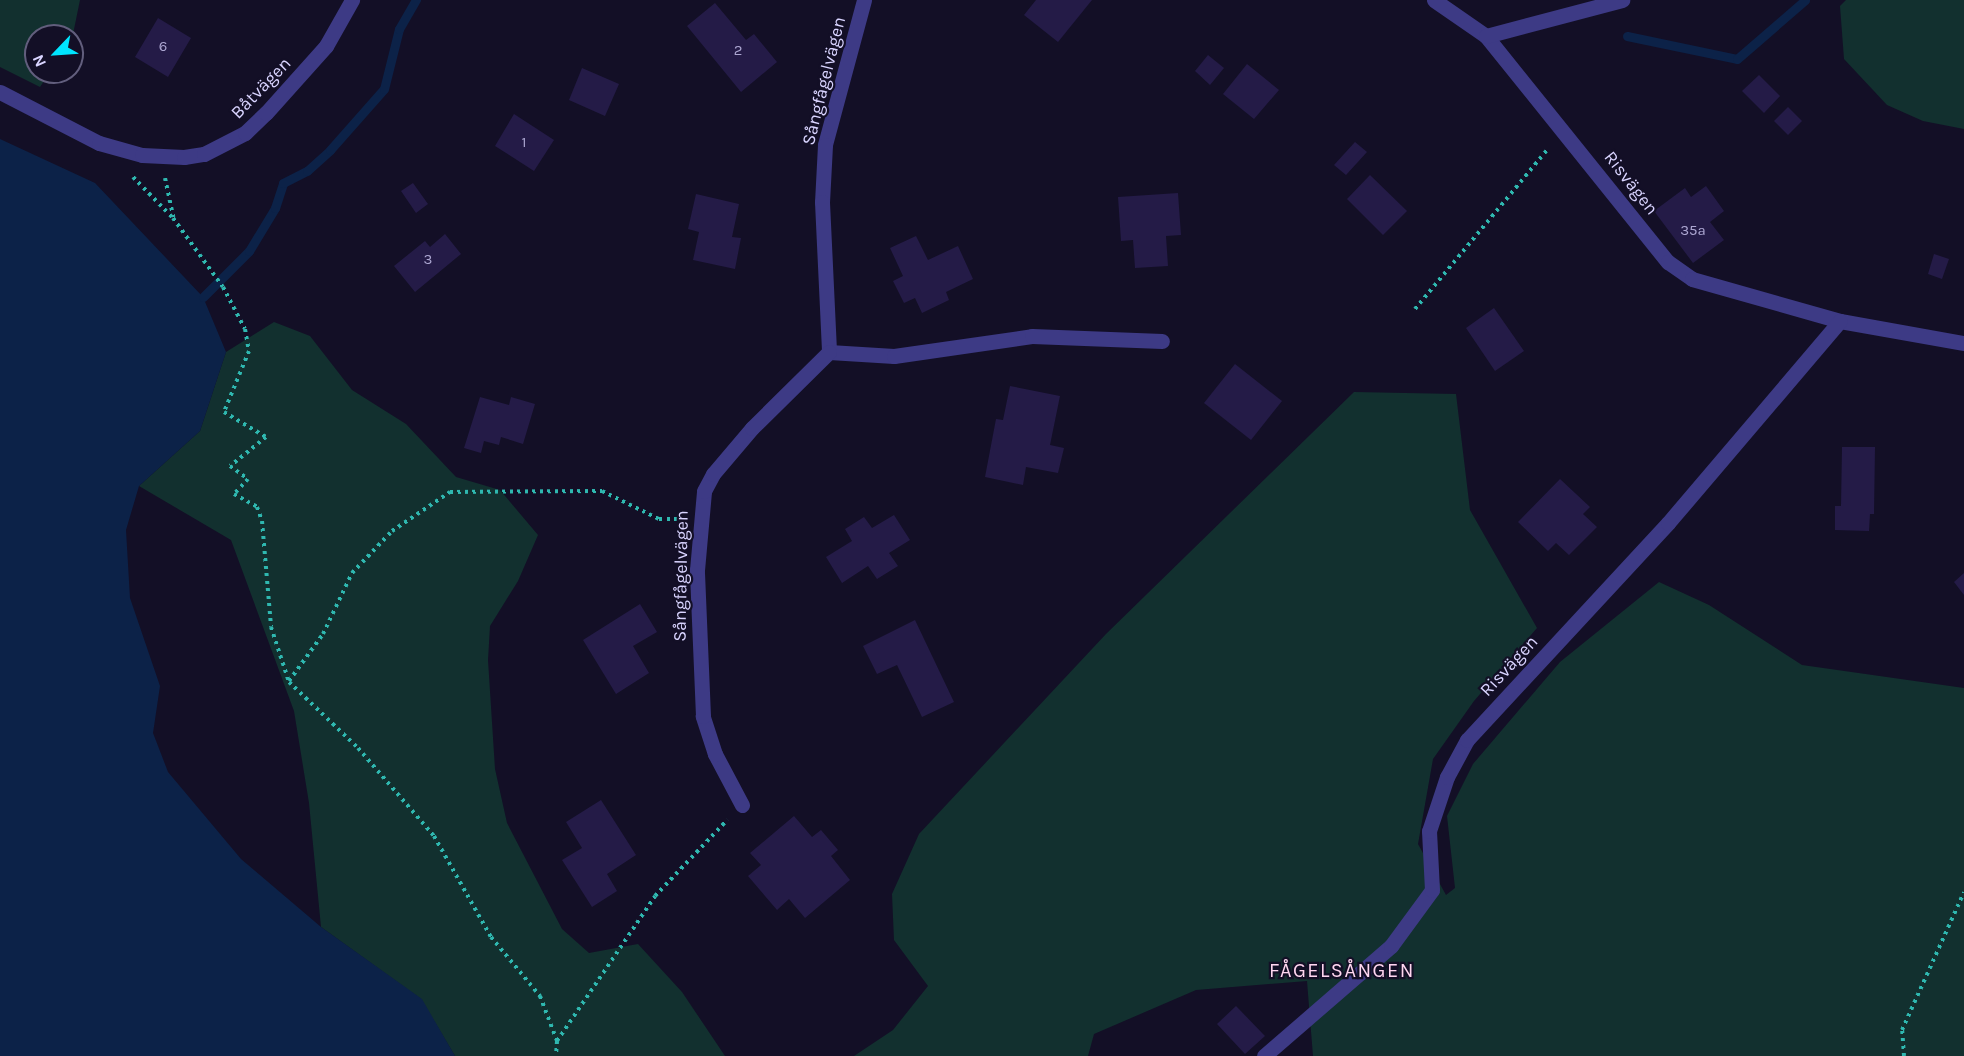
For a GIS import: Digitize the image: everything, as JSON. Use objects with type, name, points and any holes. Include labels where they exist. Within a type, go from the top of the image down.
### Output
[{"type":"street","name":"Båtvägen","points":[[0,92],[99,143],[142,156],[204,154],[245,133],[326,46],[352,0]]},
{"type":"street","name":"Sångfågelvägen","points":[[742,805],[715,754],[703,716],[698,520],[704,491],[713,474],[752,428],[829,352],[822,202],[825,145],[864,0]]},
{"type":"street","name":"Risvägen","points":[[1434,0],[1486,36],[1668,262],[1692,279],[1840,321],[1964,343]]},
{"type":"street","points":[[1486,36],[1622,0]]},
{"type":"street","name":"Risvägen","points":[[1264,1056],[1391,946],[1432,890],[1429,831],[1447,777],[1467,740],[1668,523],[1840,321]]},
{"type":"street","points":[[829,352],[894,356],[1032,336],[1162,341]]},
{"type":"path","points":[[1415,309],[1564,130]]},
{"type":"path","points":[[99,143],[173,218],[214,273],[245,329],[249,351],[224,412],[266,437],[230,466],[248,479],[234,494],[257,507],[262,521],[271,627],[289,682],[358,748],[434,836],[491,937],[540,996],[557,1041],[556,1056]]},
{"type":"path","points":[[160,156],[173,218]]},
{"type":"path","points":[[289,682],[324,634],[352,573],[392,531],[450,492],[602,491],[658,519],[698,520]]},
{"type":"path","points":[[557,1041],[655,896],[742,805]]},
{"type":"path","points":[[1904,1056],[1902,1030],[1964,892]]},
{"type":"green space","points":[[0,0],[80,0],[75,24],[24,24],[24,79],[0,67]]},
{"type":"green space","points":[[1846,0],[1964,0],[1964,129],[1923,121],[1887,105],[1844,59],[1840,6]]},
{"type":"green space","points":[[274,322],[310,336],[352,390],[406,424],[456,477],[500,490],[538,535],[518,581],[490,626],[488,660],[495,769],[507,823],[562,929],[589,953],[638,944],[682,992],[725,1056],[455,1056],[421,999],[321,927],[309,803],[294,711],[231,540],[139,486],[200,431],[226,352]]},
{"type":"green space","points":[[1354,392],[1456,394],[1470,510],[1537,628],[1474,701],[1433,759],[1418,844],[1446,895],[1455,888],[1447,816],[1473,764],[1560,662],[1659,582],[1709,605],[1802,665],[1964,688],[1964,1056],[1313,1056],[1307,981],[1196,990],[1094,1034],[1088,1056],[854,1056],[893,1030],[928,986],[894,940],[892,894],[919,834],[1106,634]]},
{"type":"water","points":[[0,139],[95,183],[203,297],[226,352],[200,431],[139,486],[126,530],[130,598],[160,686],[153,733],[168,772],[241,859],[321,927],[422,999],[455,1056],[0,1056]]},
{"type":"building","points":[[1036,0],[1092,0],[1058,42],[1024,15]]},
{"type":"building","points":[[715,3],[746,40],[754,34],[777,62],[741,92],[687,26]]},
{"type":"building","points":[[158,18],[191,38],[168,77],[135,57]]},
{"type":"building","points":[[1208,55],[1224,68],[1210,85],[1195,71]]},
{"type":"building","points":[[1247,64],[1279,90],[1254,119],[1223,94]]},
{"type":"building","points":[[582,68],[619,84],[605,116],[569,100]]},
{"type":"building","points":[[1759,75],[1780,96],[1764,113],[1742,91]]},
{"type":"building","points":[[1788,107],[1802,121],[1788,135],[1774,121]]},
{"type":"building","points":[[514,114],[554,140],[534,171],[495,146]]},
{"type":"building","points":[[1355,142],[1367,152],[1346,175],[1334,165]]},
{"type":"building","points":[[1370,175],[1407,211],[1383,235],[1347,199]]},
{"type":"building","points":[[413,183],[428,204],[416,213],[401,191]]},
{"type":"building","points":[[1706,186],[1724,211],[1710,222],[1724,240],[1693,263],[1654,211],[1685,188],[1691,197]]},
{"type":"building","points":[[1178,193],[1181,235],[1166,236],[1168,266],[1135,268],[1133,240],[1121,241],[1118,197]]},
{"type":"building","points":[[696,194],[739,204],[732,237],[741,238],[735,269],[693,260],[699,232],[688,229]]},
{"type":"building","points":[[445,234],[461,254],[415,292],[394,266],[425,241],[430,247]]},
{"type":"building","points":[[916,236],[928,260],[958,246],[973,279],[946,292],[949,300],[922,313],[915,298],[904,303],[893,281],[903,276],[890,248]]},
{"type":"building","points":[[1934,254],[1949,259],[1942,279],[1928,274]]},
{"type":"building","points":[[1494,308],[1524,351],[1495,371],[1466,328]]},
{"type":"building","points":[[1235,364],[1282,401],[1251,440],[1204,403]]},
{"type":"building","points":[[1010,386],[1060,396],[1050,445],[1064,448],[1058,473],[1026,467],[1023,485],[985,477],[996,419],[1003,420]]},
{"type":"building","points":[[480,397],[509,405],[511,397],[535,404],[523,444],[501,437],[499,445],[484,441],[481,453],[464,448]]},
{"type":"building","points":[[1842,447],[1875,447],[1874,514],[1870,514],[1869,531],[1835,530],[1835,506],[1841,506]]},
{"type":"building","points":[[1560,479],[1590,507],[1583,514],[1597,527],[1569,555],[1556,543],[1548,551],[1518,522]]},
{"type":"building","points":[[894,515],[910,540],[889,553],[898,566],[877,579],[868,566],[842,583],[826,557],[852,541],[845,529],[864,517],[872,528]]},
{"type":"building","points":[[1964,573],[1964,595],[1954,582]]},
{"type":"building","points":[[640,604],[657,632],[633,646],[649,673],[616,694],[583,640]]},
{"type":"building","points":[[915,620],[954,702],[922,717],[897,665],[877,674],[863,646]]},
{"type":"building","points":[[601,800],[636,855],[607,874],[617,891],[592,907],[562,860],[582,848],[566,822]]},
{"type":"building","points":[[794,816],[812,837],[821,830],[838,850],[831,856],[850,880],[805,918],[789,899],[777,910],[748,876],[761,865],[750,853]]},
{"type":"building","points":[[1236,1006],[1265,1036],[1245,1054],[1217,1024]]},
{"type":"waterway","points":[[203,297],[249,251],[275,208],[283,183],[307,171],[330,150],[384,89],[399,29],[416,0]]},
{"type":"waterway","points":[[1627,36],[1737,59],[1805,0]]},
{"type":"district","name":"FÅGELSÅNGEN","points":[[1342,970]]}]
